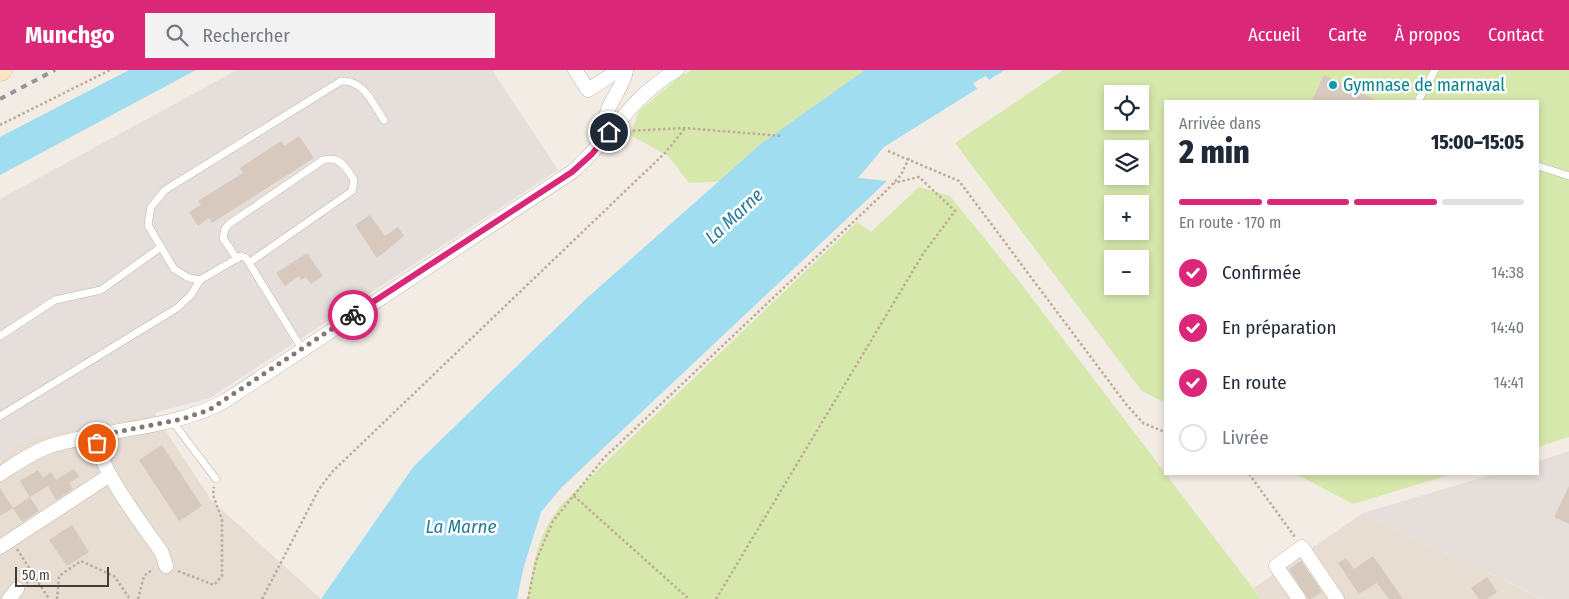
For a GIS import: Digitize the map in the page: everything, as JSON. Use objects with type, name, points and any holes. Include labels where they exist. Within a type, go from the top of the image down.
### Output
[{"type":"street","points":[[575,70],[588,90],[619,70]]},
{"type":"street","points":[[609,132],[605,118],[606,110],[622,83],[626,70]]},
{"type":"street","points":[[0,474],[38,451],[96,436],[196,415],[225,401],[572,172],[592,154],[643,94],[677,70]]},
{"type":"street","points":[[96,436],[110,475],[162,553],[166,566]]},
{"type":"street","points":[[6,543],[110,475]]},
{"type":"street","points":[[1299,599],[1276,566],[1302,547],[1338,599]]},
{"type":"lane","points":[[1419,100],[1435,70]]},
{"type":"lane","points":[[200,280],[189,278],[174,269],[148,224],[154,200],[164,190],[341,81],[349,80],[362,88],[384,120]]},
{"type":"lane","points":[[237,259],[223,238],[225,229],[229,224],[323,160],[336,159],[343,164],[354,180],[352,191],[250,262]]},
{"type":"lane","points":[[1539,166],[1569,176]]},
{"type":"lane","points":[[0,336],[55,300],[101,290],[161,247]]},
{"type":"lane","points":[[0,416],[177,308],[191,295],[200,280],[241,256],[250,262],[302,349]]},
{"type":"lane","points":[[172,421],[216,479]]},
{"type":"path","points":[[0,125],[110,70]]},
{"type":"path","points":[[609,132],[684,128],[782,136]]},
{"type":"path","points":[[262,599],[319,489],[333,471],[666,152],[684,128]]},
{"type":"path","points":[[888,151],[909,158],[959,181],[1132,411],[1143,423],[1164,432]]},
{"type":"path","points":[[528,599],[536,561],[553,521],[604,458],[892,184],[901,175],[909,158]]},
{"type":"path","points":[[716,599],[923,254],[955,211],[920,177],[892,184]]},
{"type":"path","points":[[1250,475],[1302,547]]},
{"type":"path","points":[[138,599],[144,576],[149,570],[166,566],[214,585],[218,583],[222,576],[222,520],[213,496],[216,479]]},
{"type":"path","points":[[574,496],[689,599]]},
{"type":"path","points":[[6,543],[49,599]]},
{"type":"path","points":[[57,599],[60,576],[81,561],[114,576],[130,599]]},
{"type":"shaded area","points":[[237,70],[492,70],[558,170],[210,398],[154,413],[31,436],[0,456],[0,199]]},
{"type":"shaded area","points":[[154,413],[212,501],[321,599],[0,599],[0,456],[31,436]]},
{"type":"shaded area","points":[[1569,451],[1569,599],[1544,599],[1363,513],[1491,475],[1539,475],[1539,461]]},
{"type":"shaded area","points":[[1363,513],[1543,599],[1261,599],[1254,588]]},
{"type":"green space","points":[[692,70],[896,70],[732,181],[689,183],[668,156],[630,135],[639,111],[678,78]]},
{"type":"green space","points":[[1063,70],[1569,70],[1569,437],[1539,447],[1539,100],[1164,100],[1164,402],[1142,391],[955,143]]},
{"type":"green space","points":[[919,187],[950,196],[1019,281],[1164,472],[1164,475],[1167,475],[1261,599],[527,599],[542,538],[553,516],[562,504],[857,222],[871,232]]},
{"type":"green space","points":[[1298,475],[1449,475],[1353,504]]},
{"type":"water","points":[[129,70],[196,70],[0,175],[0,137]]},
{"type":"water","name":"La Marne","points":[[865,70],[1005,70],[989,80],[986,76],[973,83],[977,89],[884,147],[858,178],[887,181],[561,488],[541,512],[524,566],[517,599],[321,599],[414,466],[587,298],[762,143]]},
{"type":"building","name":"Gymnase de marnaval","points":[[1324,75],[1376,100],[1312,100]]},
{"type":"building","points":[[299,136],[314,158],[212,223],[209,218],[198,226],[189,212],[201,205],[198,201],[243,173],[240,168],[281,141],[284,146]]},
{"type":"building","points":[[370,215],[385,236],[398,227],[404,236],[377,258],[355,225]]},
{"type":"building","points":[[307,253],[323,276],[311,284],[306,277],[301,280],[299,276],[285,286],[276,273]]},
{"type":"building","points":[[162,445],[202,506],[179,521],[139,460]]},
{"type":"building","points":[[74,469],[79,477],[69,483],[73,489],[56,500],[48,486],[30,497],[20,481],[38,470],[43,478],[51,472],[56,480]]},
{"type":"building","points":[[1569,486],[1569,524],[1554,517]]},
{"type":"building","points":[[0,488],[13,508],[0,516]]},
{"type":"building","points":[[30,497],[39,511],[22,522],[13,508]]},
{"type":"building","points":[[72,525],[89,552],[67,566],[49,540]]},
{"type":"building","points":[[1373,556],[1403,599],[1389,599],[1377,583],[1359,594],[1338,563],[1346,558],[1354,569]]},
{"type":"building","points":[[1301,561],[1322,592],[1311,599],[1308,599],[1289,569]]},
{"type":"building","points":[[1487,577],[1497,592],[1487,599],[1479,599],[1471,588]]},
{"type":"railway","points":[[0,99],[55,70]]},
{"type":"way so far","points":[[97,443],[96,436],[182,419],[209,410],[353,315]]},
{"type":"place","name":"Gymnase de marnaval","points":[[1333,85]]},
{"type":"route","points":[[353,315],[572,172],[592,154],[609,132]]}]
